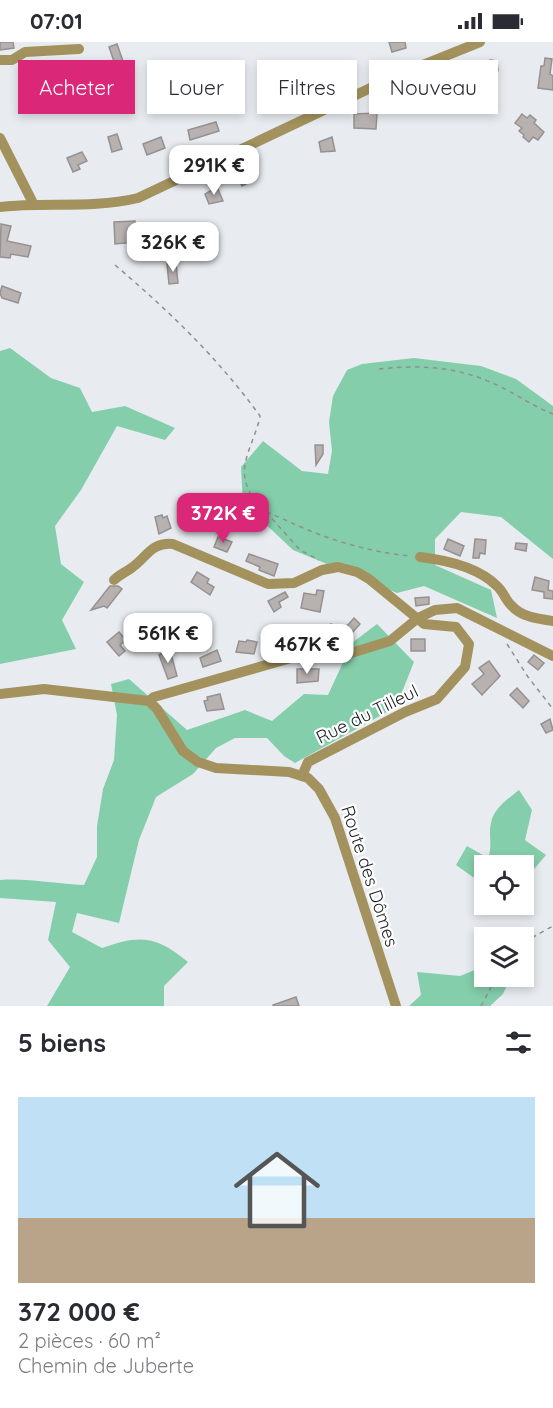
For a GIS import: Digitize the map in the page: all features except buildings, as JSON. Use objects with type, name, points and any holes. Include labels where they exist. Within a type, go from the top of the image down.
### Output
[{"type":"street","points":[[0,207],[33,203],[78,206],[138,198],[398,75],[480,42]]},
{"type":"street","points":[[0,60],[12,60],[25,52],[79,49]]},
{"type":"street","points":[[0,138],[33,203]]},
{"type":"street","points":[[114,580],[131,569],[152,547],[164,543],[173,544],[268,584],[294,583],[322,570],[333,568],[357,572],[418,618]]},
{"type":"street","points":[[420,557],[452,561],[496,584],[518,611],[533,619],[553,621]]},
{"type":"street","points":[[149,701],[154,697],[268,663],[298,656],[351,653],[390,641],[418,618],[435,610],[457,608],[553,657]]},
{"type":"street","name":"Rue du Tilleul","points":[[302,776],[308,762],[405,712],[437,699],[458,677],[469,653],[469,644],[465,637],[456,627],[433,627],[424,624],[418,618]]},
{"type":"street","points":[[0,694],[44,689],[149,701],[158,709],[183,751],[198,762],[216,768],[289,772],[302,776]]},
{"type":"street","name":"Route des Dômes","points":[[302,776],[320,789],[335,818],[396,1006]]},
{"type":"path","points":[[115,265],[164,306],[204,346],[260,416],[257,434],[246,456],[244,475],[250,493],[300,550],[333,568]]},
{"type":"path","points":[[379,369],[426,366],[460,371],[490,381],[530,405],[553,414]]},
{"type":"path","points":[[264,510],[311,534],[392,555],[420,557]]},
{"type":"path","points":[[501,630],[528,677],[553,709]]},
{"type":"path","points":[[534,936],[553,926]]},
{"type":"path","points":[[481,1006],[491,987]]},
{"type":"green space","points":[[10,348],[51,378],[80,388],[92,412],[125,406],[175,428],[165,440],[117,426],[81,490],[55,526],[61,564],[84,582],[62,620],[76,649],[0,664],[0,351]]},
{"type":"green space","points":[[414,358],[481,366],[516,379],[553,406],[553,559],[501,517],[461,512],[435,539],[435,565],[491,590],[497,618],[424,586],[397,593],[293,550],[243,503],[241,467],[263,441],[302,471],[328,474],[332,451],[329,422],[333,396],[347,370],[362,364]]},
{"type":"green space","points":[[377,624],[414,662],[396,707],[295,763],[284,756],[267,738],[235,738],[216,748],[193,774],[156,797],[139,840],[119,923],[77,913],[72,932],[102,948],[138,939],[148,940],[167,947],[188,962],[164,986],[164,1006],[47,1006],[70,967],[48,940],[56,902],[0,898],[0,880],[84,885],[97,857],[97,826],[103,789],[114,760],[117,715],[111,684],[129,679],[187,730],[245,710],[272,721],[304,694],[328,695],[352,643]]},
{"type":"green space","points":[[519,790],[532,810],[525,840],[546,855],[534,869],[534,855],[489,855],[492,818],[502,804]]},
{"type":"green space","points":[[467,846],[483,855],[474,855],[474,878],[456,865]]},
{"type":"green space","points":[[474,970],[474,987],[506,987],[503,994],[490,1006],[409,1006],[421,995],[417,972],[460,976]]}]
